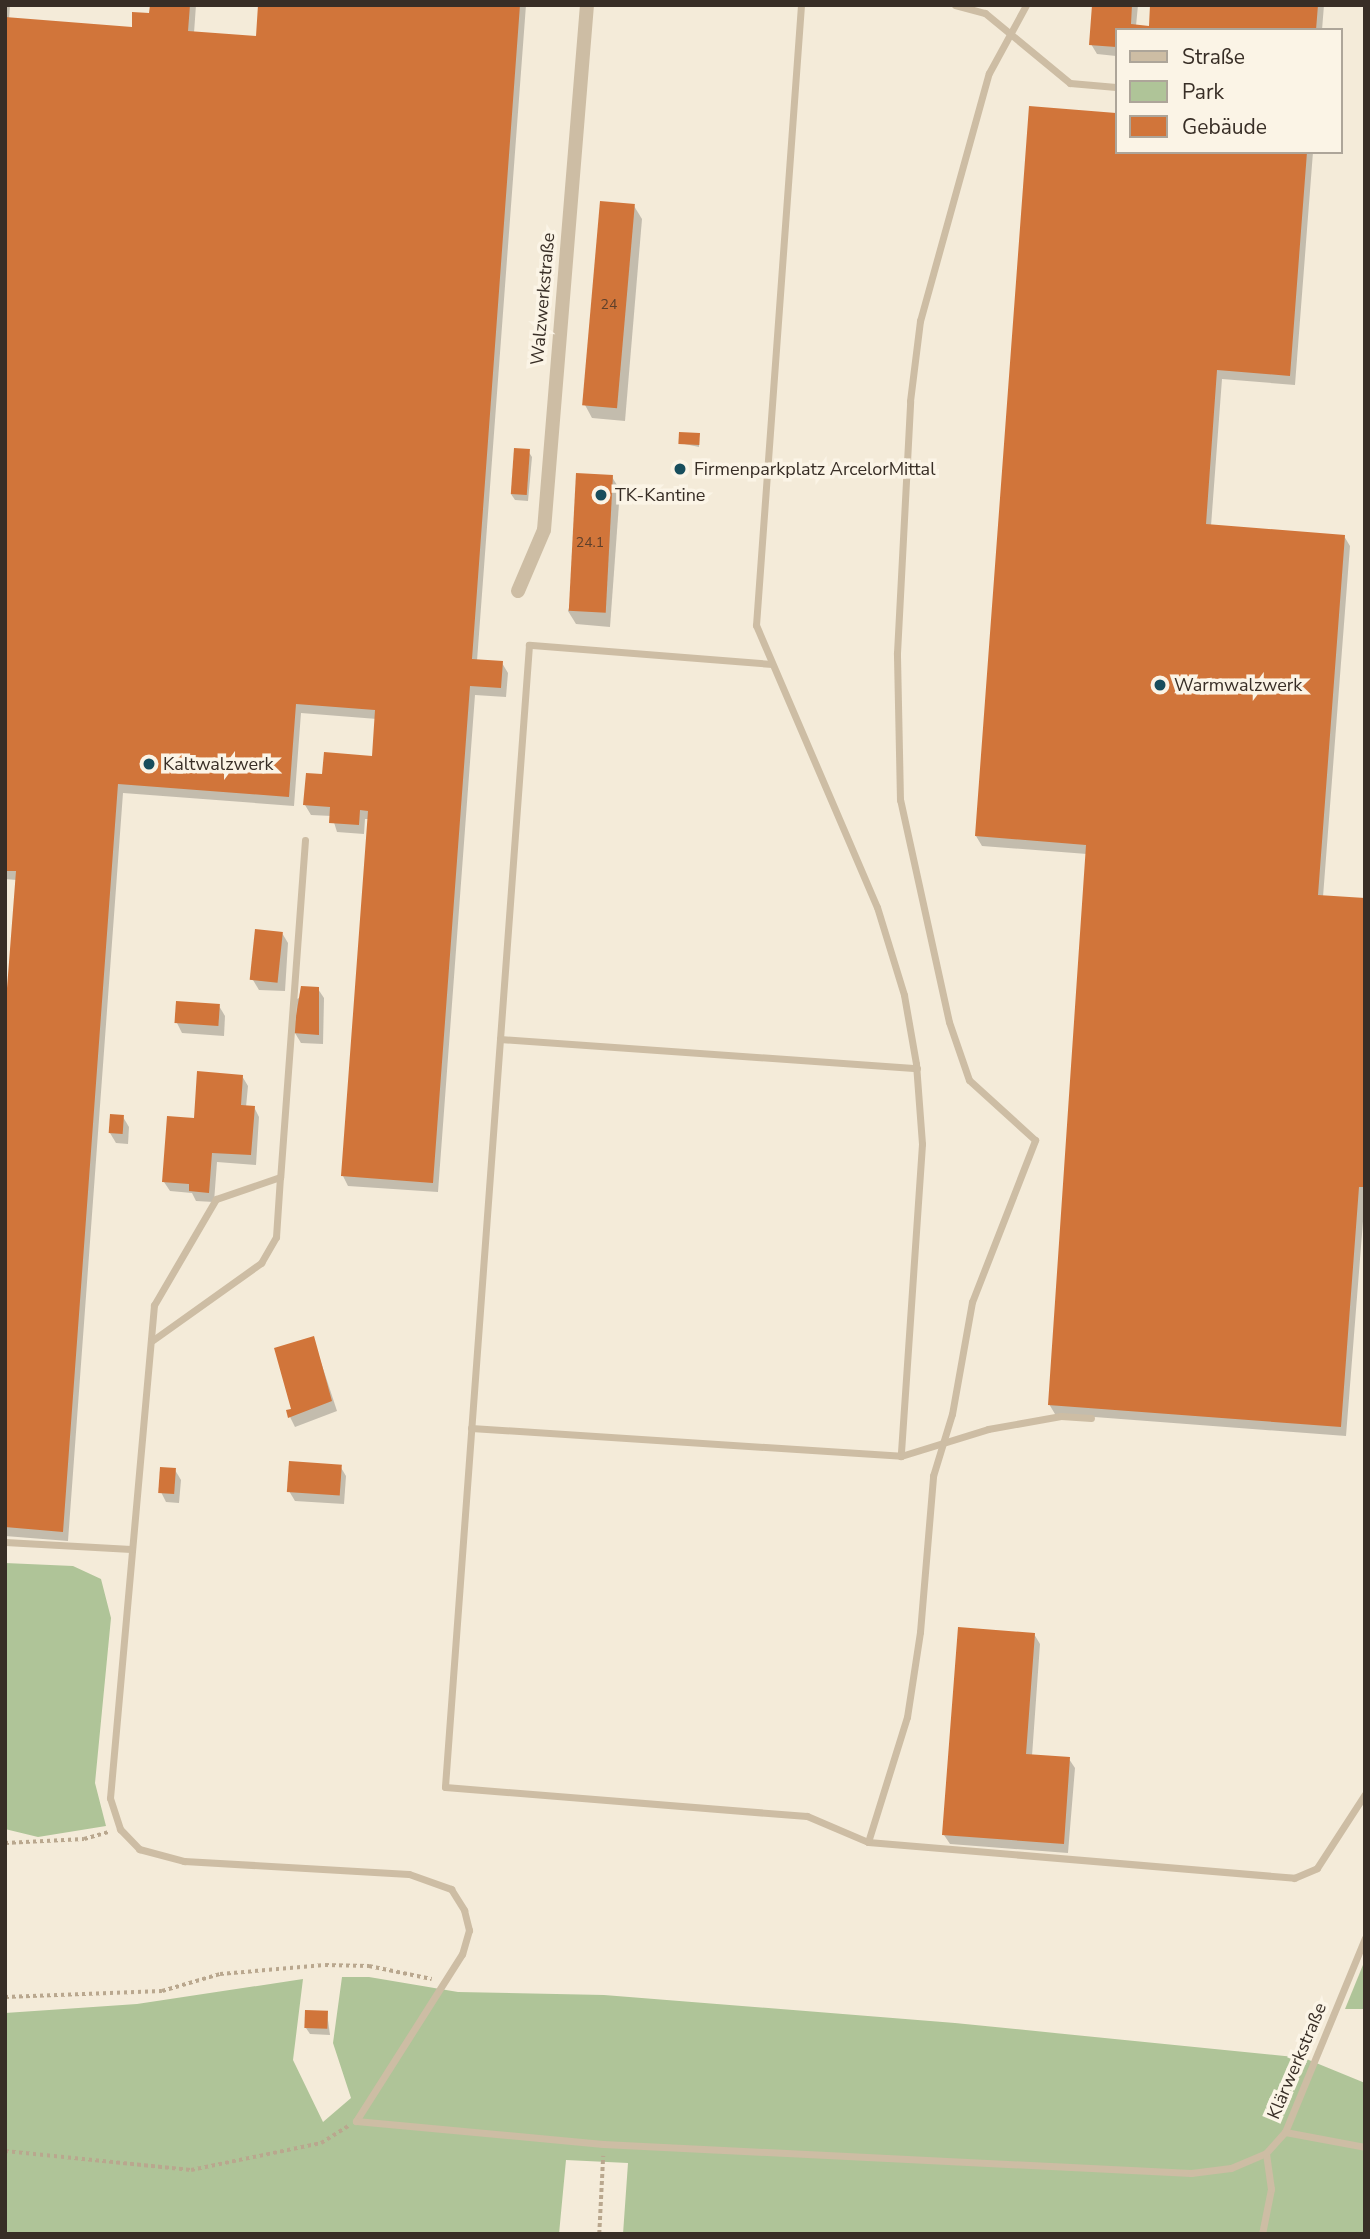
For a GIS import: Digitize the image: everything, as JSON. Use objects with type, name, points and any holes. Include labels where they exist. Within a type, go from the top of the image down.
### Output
[{"type":"street","name":"Walzwerkstraße","points":[[518,591],[544,530],[587,5]]},
{"type":"lane","points":[[801,5],[756,625],[877,907],[904,995],[917,1068],[922,1144],[901,1456]]},
{"type":"lane","points":[[955,5],[985,13],[1070,83],[1114,87]]},
{"type":"lane","points":[[867,1842],[907,1717],[920,1632],[933,1476],[943,1443],[972,1302],[1035,1140],[969,1080],[949,1022],[900,800],[897,653],[910,401],[920,321],[989,73],[1027,5]]},
{"type":"lane","points":[[772,664],[529,645],[445,1787],[807,1816],[867,1842],[1294,1878],[1317,1868],[1365,1794]]},
{"type":"lane","points":[[153,1341],[261,1263],[276,1237],[305,840]]},
{"type":"lane","points":[[500,1039],[917,1068]]},
{"type":"lane","points":[[280,1177],[216,1199],[154,1305],[153,1341],[131,1549],[110,1798],[120,1829],[139,1849],[184,1861],[409,1874],[451,1889],[464,1910],[469,1930],[462,1954],[356,2121],[603,2144],[1191,2174],[1231,2168],[1266,2153],[1271,2189],[1262,2234]]},
{"type":"lane","points":[[471,1427],[901,1456],[988,1429],[1061,1416],[1091,1418]]},
{"type":"lane","points":[[5,1542],[131,1549]]},
{"type":"lane","name":"Klärwerkstraße","points":[[1266,2153],[1285,2132],[1365,1938]]},
{"type":"lane","points":[[1285,2132],[1365,2147]]},
{"type":"path","points":[[5,1843],[84,1839],[120,1829]]},
{"type":"path","points":[[5,1997],[162,1991],[220,1973],[325,1965],[369,1966],[444,1982]]},
{"type":"path","points":[[5,2151],[191,2170],[321,2143],[356,2121]]},
{"type":"path","points":[[599,2234],[603,2144]]},
{"type":"green space","points":[[5,1563],[73,1566],[101,1579],[111,1618],[95,1783],[106,1826],[38,1837],[5,1829]]},
{"type":"green space","points":[[1365,1960],[1365,2009],[1345,2009]]},
{"type":"green space","points":[[342,1977],[369,1977],[458,1992],[604,1995],[955,2023],[1304,2058],[1365,2083],[1365,2234],[623,2234],[628,2163],[566,2160],[559,2234],[5,2234],[5,2013],[137,2004],[303,1979],[293,2060],[323,2122],[351,2098],[333,2043]]},
{"type":"building","name":"Kaltwalzwerk","points":[[150,5],[190,5],[188,31],[256,36],[258,5],[520,5],[472,659],[503,661],[501,688],[470,686],[433,1183],[341,1176],[368,811],[360,810],[359,825],[329,823],[330,807],[303,805],[306,773],[322,774],[324,752],[372,756],[375,710],[296,704],[289,797],[118,784],[63,1532],[5,1527],[5,1014],[16,871],[5,871],[5,17],[132,27],[132,12],[149,13]]},
{"type":"building","points":[[1092,5],[1132,5],[1131,24],[1149,26],[1150,5],[1318,5],[1316,28],[1114,28],[1114,47],[1089,45]]},
{"type":"building","name":"Warmwalzwerk","points":[[1029,106],[1114,113],[1114,154],[1307,154],[1290,376],[1217,370],[1206,524],[1345,535],[1318,895],[1365,898],[1365,1187],[1359,1187],[1341,1427],[1048,1405],[1086,845],[975,836]]},
{"type":"building","points":[[600,201],[635,204],[617,408],[582,405]]},
{"type":"building","points":[[679,432],[700,433],[699,445],[678,444]]},
{"type":"building","points":[[514,448],[530,449],[527,495],[511,494]]},
{"type":"building","points":[[576,473],[613,475],[606,613],[569,611]]},
{"type":"building","points":[[255,929],[283,932],[278,983],[250,980]]},
{"type":"building","points":[[301,986],[319,987],[319,1035],[293,1033]]},
{"type":"building","points":[[176,1001],[220,1004],[218,1026],[174,1023]]},
{"type":"building","points":[[197,1071],[243,1075],[241,1105],[255,1106],[251,1155],[212,1153],[209,1193],[189,1191],[189,1184],[162,1182],[167,1116],[194,1118]]},
{"type":"building","points":[[110,1114],[124,1115],[123,1134],[109,1133]]},
{"type":"building","points":[[314,1336],[332,1401],[288,1418],[286,1410],[291,1409],[274,1348]]},
{"type":"building","points":[[289,1461],[342,1465],[340,1496],[287,1492]]},
{"type":"building","points":[[160,1467],[176,1468],[174,1494],[158,1493]]},
{"type":"building","points":[[958,1627],[1035,1633],[1026,1754],[1070,1757],[1064,1844],[942,1835]]},
{"type":"building","points":[[305,2010],[328,2011],[327,2029],[304,2028]]},
{"type":"place","name":"Firmenparkplatz ArcelorMittal","points":[[680,469]]},
{"type":"place","name":"TK-Kantine","points":[[601,495]]},
{"type":"place","name":"Warmwalzwerk","points":[[1160,685]]},
{"type":"place","name":"Kaltwalzwerk","points":[[149,764]]}]
